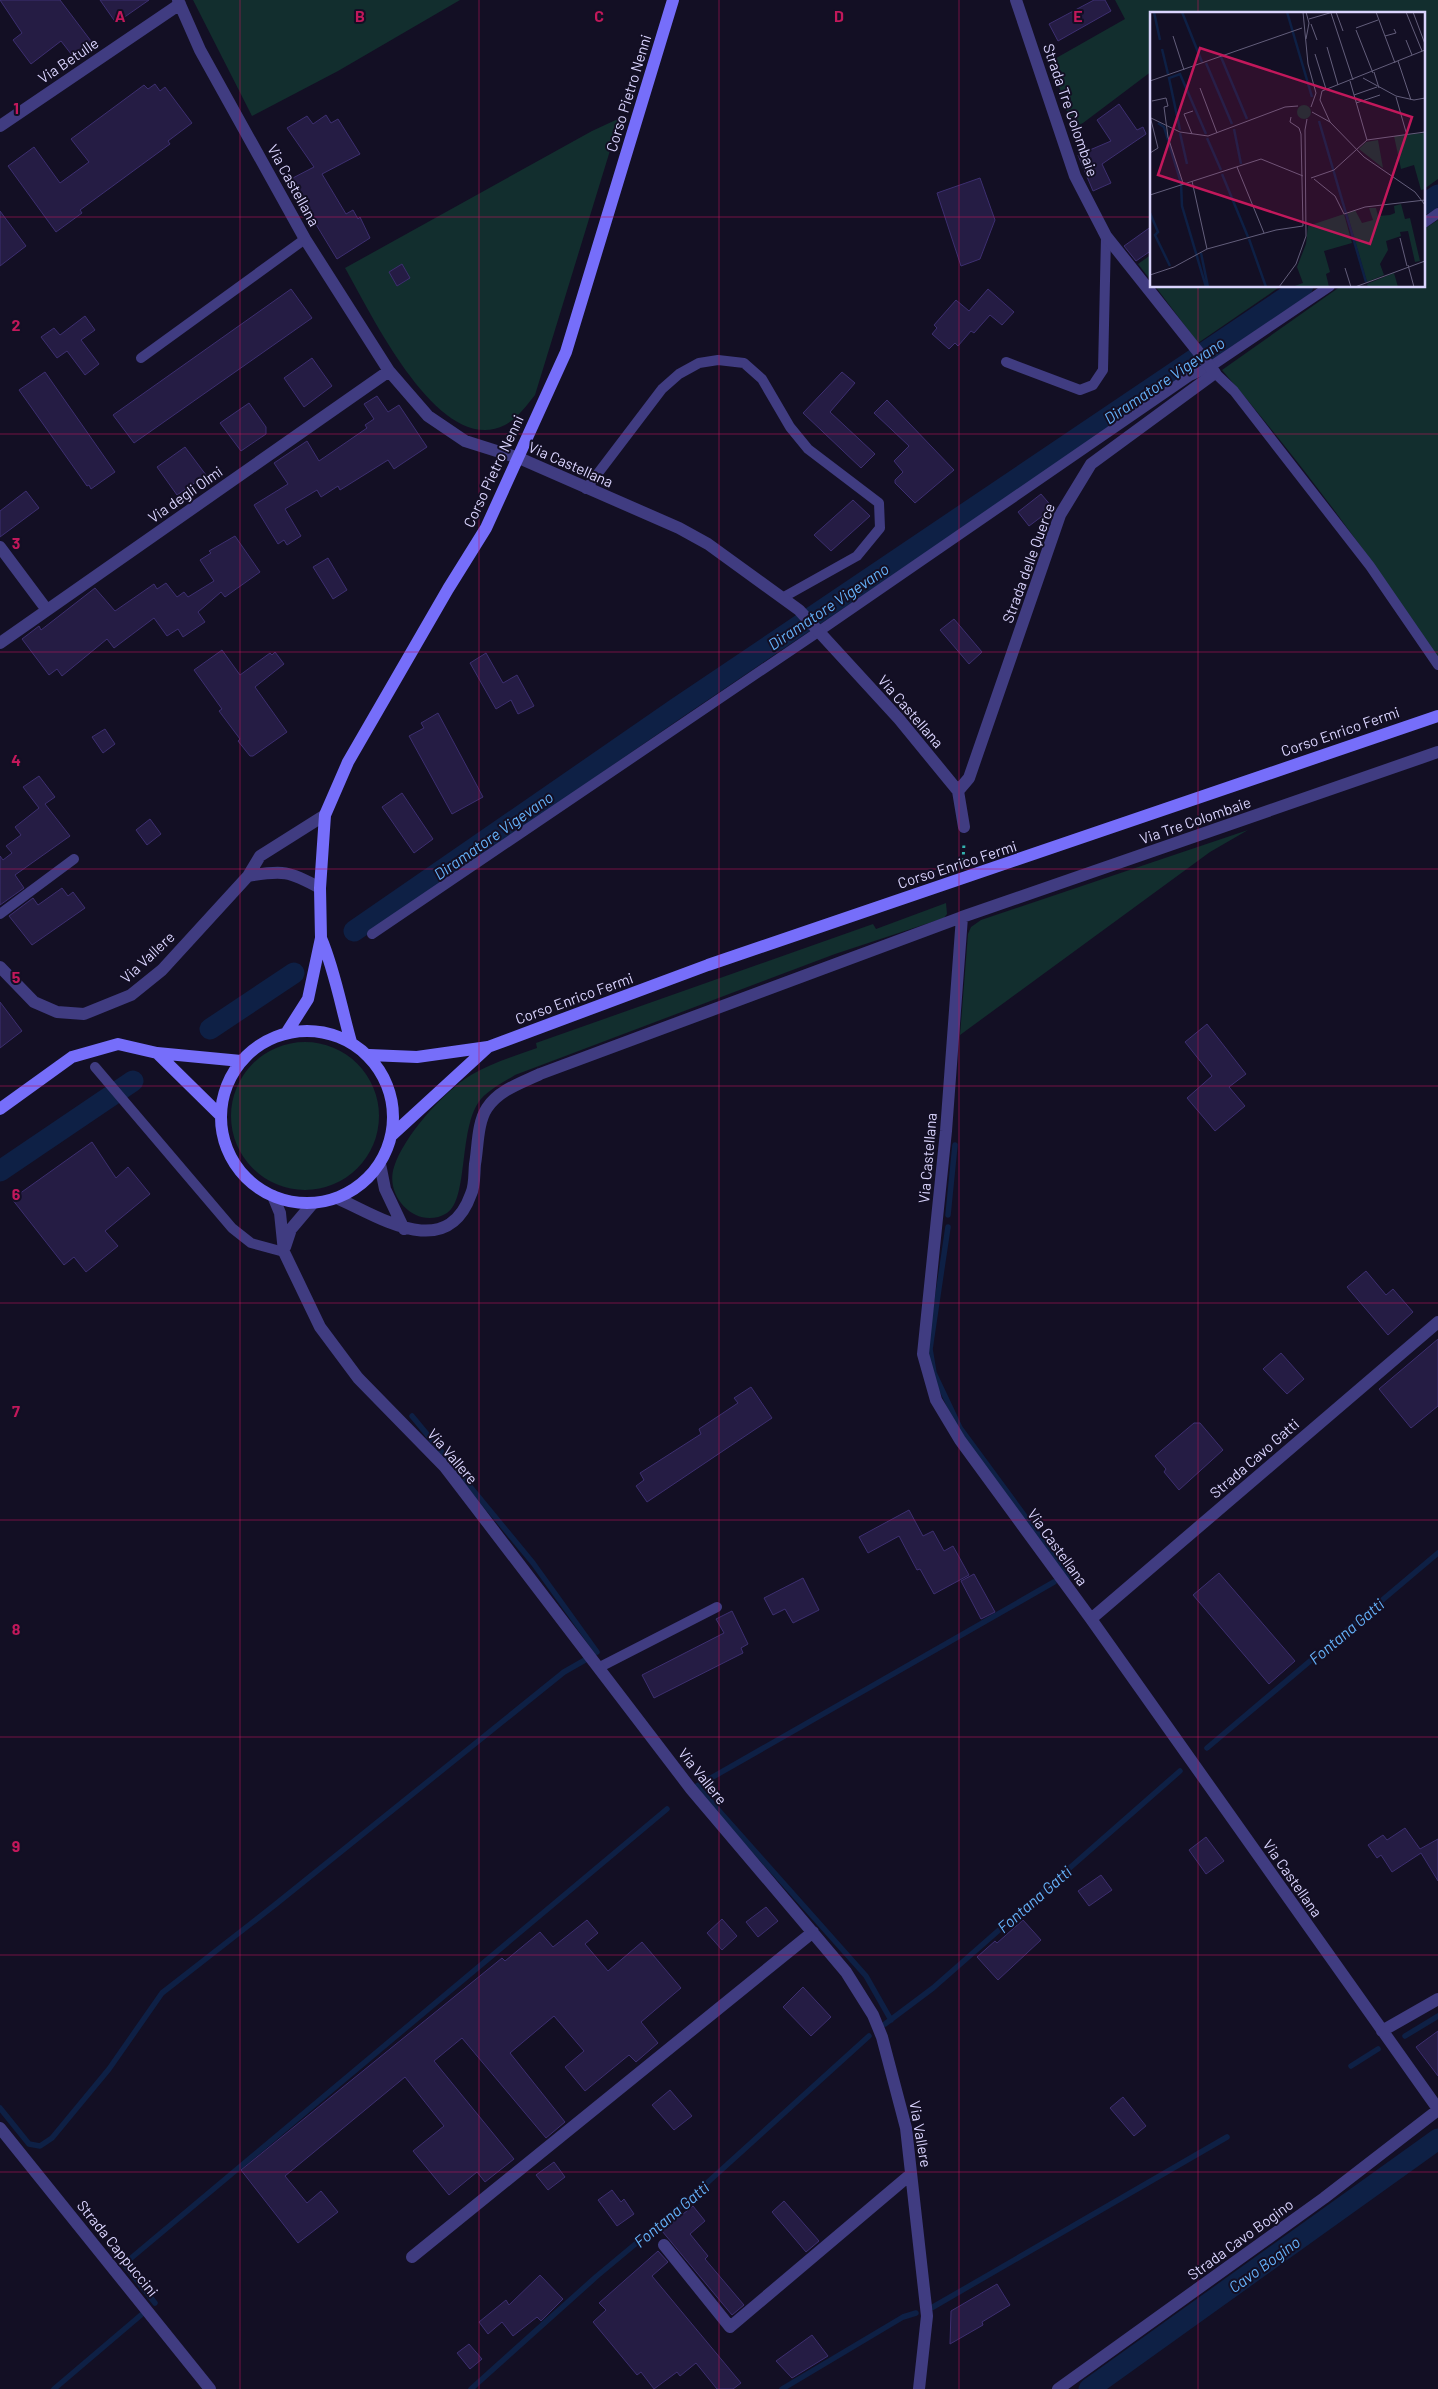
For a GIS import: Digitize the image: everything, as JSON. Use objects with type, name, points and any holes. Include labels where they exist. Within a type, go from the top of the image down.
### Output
[{"type":"main road","name":"Corso Pietro Nenni","points":[[287,1032],[308,999],[321,938],[320,888],[325,815],[348,762],[448,589],[486,528],[566,352],[673,0]]},
{"type":"main road","name":"Corso Enrico Fermi","points":[[369,1055],[417,1057],[488,1047],[708,965],[1438,716]]},
{"type":"main road","name":"Corso Pietro Nenni","points":[[321,938],[330,960],[338,999],[351,1042]]},
{"type":"main road","points":[[320,1030],[351,1042],[369,1055],[382,1072],[390,1092],[394,1114],[392,1135],[380,1164],[363,1183],[339,1198],[313,1203],[292,1202],[273,1196],[251,1183],[235,1164],[224,1140],[220,1115],[226,1086],[241,1061],[262,1042],[287,1032],[320,1030]]},
{"type":"main road","points":[[0,1109],[72,1057],[118,1044],[157,1053],[241,1061]]},
{"type":"main road","name":"Corso Enrico Fermi","points":[[392,1135],[488,1047]]},
{"type":"main road","points":[[157,1053],[220,1115]]},
{"type":"street","name":"Strada Tre Colombaie","points":[[1016,0],[1075,176],[1106,236],[1211,368]]},
{"type":"street","name":"Via Castellana","points":[[179,2],[200,50],[305,239],[389,372],[428,416],[465,442],[519,458],[586,489],[679,528],[708,544],[799,610],[899,719],[958,791],[964,827]]},
{"type":"street","name":"Via Betulle","points":[[0,126],[179,2]]},
{"type":"street","name":"Strada delle Querce","points":[[958,791],[969,778],[1060,515],[1091,464],[1211,368]]},
{"type":"street","name":"Via degli Olmi","points":[[0,643],[389,372]]},
{"type":"street","points":[[0,547],[47,610]]},
{"type":"street","name":"Via Tre Colombaie","points":[[404,1229],[423,1232],[440,1229],[457,1218],[472,1194],[480,1131],[486,1110],[501,1092],[549,1071],[962,917],[1438,752]]},
{"type":"street","name":"Via Vallere","points":[[0,967],[34,1002],[57,1012],[84,1014],[131,996],[162,970],[248,876],[260,856],[325,815]]},
{"type":"street","points":[[248,876],[282,872],[296,874],[320,888]]},
{"type":"street","name":"Via Castellana","points":[[962,917],[946,1131],[923,1354],[936,1400],[960,1440],[1091,1619],[1438,2110]]},
{"type":"street","points":[[380,1164],[385,1189],[404,1229]]},
{"type":"street","name":"Via Vallere","points":[[273,1196],[280,1212],[284,1252],[320,1328],[358,1378],[445,1467],[691,1789],[846,1972],[873,2015],[882,2037],[906,2128],[927,2316],[919,2389]]},
{"type":"street","points":[[339,1198],[404,1229]]},
{"type":"street","points":[[284,1252],[291,1229],[313,1203]]},
{"type":"street","name":"Strada Cavo Gatti","points":[[1091,1619],[1438,1322]]},
{"type":"street","points":[[412,2257],[813,1932]]},
{"type":"street","points":[[1382,2031],[1438,1999]]},
{"type":"street","name":"Strada Cavo Bogino","points":[[1058,2389],[1316,2203],[1438,2110]]},
{"type":"street","name":"Strada Cappuccini","points":[[0,2128],[210,2389]]},
{"type":"street","points":[[664,2245],[730,2327],[911,2174]]},
{"type":"lane","points":[[1426,221],[1438,213]]},
{"type":"lane","points":[[1006,362],[1080,390],[1094,385],[1103,370],[1106,236]]},
{"type":"lane","points":[[141,358],[305,239]]},
{"type":"lane","points":[[372,934],[818,632],[1190,376],[1211,368],[1327,288]]},
{"type":"lane","points":[[586,489],[662,389],[679,374],[699,363],[718,360],[744,363],[762,379],[790,427],[808,449],[879,503],[880,528],[857,556],[782,598]]},
{"type":"lane","points":[[1211,368],[1234,391],[1370,566],[1438,665]]},
{"type":"lane","points":[[0,914],[74,859]]},
{"type":"lane","points":[[95,1067],[232,1228],[251,1243],[284,1252]]},
{"type":"lane","points":[[598,1668],[717,1607]]},
{"type":"green space","points":[[193,0],[460,0],[338,71],[252,116]]},
{"type":"green space","points":[[1115,0],[1438,0],[1438,179],[1426,188],[1426,12],[1150,12],[1150,73],[1083,123],[1072,128],[1051,61],[1125,19]]},
{"type":"green space","points":[[620,118],[535,395],[518,416],[505,425],[480,430],[456,421],[432,402],[410,375],[389,346],[345,268],[592,131]]},
{"type":"green space","points":[[1438,220],[1438,658],[1334,511],[1279,439],[1222,370],[1338,288],[1426,288],[1426,228]]},
{"type":"green space","points":[[1150,255],[1150,279],[1138,264]]},
{"type":"green space","points":[[1157,288],[1278,288],[1198,343]]},
{"type":"green space","points":[[1248,830],[1210,852],[960,1035],[968,934],[971,927],[981,920]]},
{"type":"green space","points":[[946,903],[947,914],[944,918],[835,954],[515,1075],[485,1095],[474,1111],[469,1126],[458,1193],[454,1205],[447,1213],[425,1218],[415,1215],[399,1200],[394,1190],[392,1179],[394,1167],[406,1142],[437,1103],[471,1075],[503,1060],[537,1048],[536,1043],[873,924],[876,929]]},
{"type":"green space","points":[[305,1042],[333,1048],[357,1064],[373,1088],[379,1116],[373,1144],[357,1168],[333,1184],[305,1190],[277,1184],[253,1168],[237,1144],[231,1116],[237,1088],[253,1064],[277,1048]]},
{"type":"building","points":[[0,0],[60,0],[94,45],[75,59],[61,41],[31,64],[13,40],[22,33]]},
{"type":"building","points":[[100,0],[149,0],[116,23]]},
{"type":"building","points":[[1094,0],[1105,0],[1111,11],[1058,41],[1049,24]]},
{"type":"building","points":[[155,84],[160,91],[165,87],[192,123],[168,141],[170,144],[80,210],[82,213],[56,232],[8,166],[34,147],[60,183],[89,162],[71,139],[144,85],[148,89]]},
{"type":"building","points":[[1119,104],[1137,130],[1143,127],[1146,134],[1102,164],[1111,183],[1093,191],[1078,155],[1111,141],[1097,120]]},
{"type":"building","points":[[326,115],[331,123],[338,119],[360,154],[322,174],[346,214],[353,210],[358,219],[360,217],[370,238],[337,259],[289,180],[314,167],[287,128],[307,116],[313,124]]},
{"type":"building","points":[[980,178],[995,220],[980,259],[961,266],[937,193]]},
{"type":"building","points":[[0,211],[26,246],[0,266]]},
{"type":"building","points":[[1150,227],[1150,251],[1136,261],[1124,246]]},
{"type":"building","points":[[402,264],[410,278],[397,286],[389,272]]},
{"type":"building","points":[[291,289],[312,318],[134,443],[113,415]]},
{"type":"building","points":[[988,289],[1014,312],[1002,325],[990,315],[974,333],[971,331],[958,346],[955,343],[949,349],[932,334],[937,328],[934,325],[956,300],[969,311]]},
{"type":"building","points":[[85,316],[95,330],[81,340],[99,364],[85,375],[67,351],[57,358],[41,337],[54,328],[60,335]]},
{"type":"building","points":[[312,358],[332,386],[304,407],[284,378]]},
{"type":"building","points":[[45,372],[115,472],[91,489],[19,390]]},
{"type":"building","points":[[842,372],[855,383],[830,412],[875,454],[861,468],[803,413]]},
{"type":"building","points":[[377,396],[388,412],[399,405],[427,447],[394,469],[388,460],[340,490],[338,486],[321,497],[317,490],[285,509],[301,536],[287,545],[284,540],[278,544],[254,505],[288,484],[274,463],[307,441],[319,461],[367,428],[365,425],[374,419],[364,404]]},
{"type":"building","points":[[887,400],[954,470],[915,503],[895,483],[895,480],[903,472],[894,461],[909,446],[874,413]]},
{"type":"building","points":[[249,403],[266,427],[266,434],[241,451],[220,423]]},
{"type":"building","points":[[185,447],[206,475],[177,495],[157,467]]},
{"type":"building","points":[[26,491],[39,508],[0,537],[0,511]]},
{"type":"building","points":[[1041,494],[1053,508],[1029,526],[1018,512]]},
{"type":"building","points":[[853,500],[870,516],[831,551],[814,535]]},
{"type":"building","points":[[235,536],[260,572],[225,597],[221,592],[198,612],[205,622],[183,637],[178,629],[167,636],[154,618],[114,648],[107,639],[62,676],[57,669],[49,675],[22,639],[39,626],[41,630],[95,588],[115,611],[154,584],[157,589],[166,583],[177,597],[184,592],[188,597],[214,581],[200,560],[211,553],[209,551]]},
{"type":"building","points":[[328,558],[347,590],[333,599],[313,567]]},
{"type":"building","points":[[954,619],[982,652],[969,664],[940,630]]},
{"type":"building","points":[[222,650],[240,675],[270,653],[272,655],[275,652],[284,664],[255,687],[287,732],[253,756],[250,756],[238,741],[240,739],[219,711],[222,709],[194,670]]},
{"type":"building","points":[[486,653],[503,683],[517,675],[534,706],[518,714],[511,700],[496,709],[470,663]]},
{"type":"building","points":[[438,713],[483,797],[452,814],[409,736],[424,728],[421,723]]},
{"type":"building","points":[[105,729],[115,744],[103,753],[92,737]]},
{"type":"building","points":[[39,776],[55,797],[45,804],[70,836],[15,875],[24,888],[0,905],[0,856],[3,860],[12,853],[6,846],[21,835],[15,827],[39,808],[23,787]]},
{"type":"building","points":[[402,793],[433,839],[414,853],[382,807]]},
{"type":"building","points":[[150,819],[161,834],[147,845],[136,830]]},
{"type":"building","points":[[62,888],[68,896],[73,892],[85,908],[32,945],[9,916],[33,898],[38,905]]},
{"type":"building","points":[[0,1002],[22,1031],[0,1048]]},
{"type":"building","points":[[1207,1024],[1246,1074],[1229,1087],[1245,1106],[1215,1131],[1187,1098],[1212,1076],[1185,1042]]},
{"type":"building","points":[[92,1142],[116,1178],[128,1167],[150,1194],[105,1231],[118,1246],[86,1272],[74,1257],[64,1265],[12,1199]]},
{"type":"building","points":[[1366,1271],[1386,1295],[1393,1289],[1413,1312],[1388,1335],[1347,1287]]},
{"type":"building","points":[[1438,1339],[1438,1406],[1411,1428],[1379,1389]]},
{"type":"building","points":[[1281,1353],[1304,1379],[1287,1394],[1263,1369]]},
{"type":"building","points":[[751,1387],[772,1418],[647,1502],[636,1486],[644,1480],[640,1473],[701,1434],[699,1429],[738,1403],[734,1398]]},
{"type":"building","points":[[1194,1423],[1200,1423],[1223,1450],[1179,1490],[1164,1472],[1166,1469],[1155,1456]]},
{"type":"building","points":[[909,1510],[923,1536],[933,1531],[944,1551],[953,1546],[969,1575],[934,1594],[920,1569],[917,1570],[899,1536],[868,1553],[859,1537]]},
{"type":"building","points":[[1219,1573],[1295,1661],[1269,1684],[1193,1595]]},
{"type":"building","points":[[974,1574],[995,1612],[981,1619],[961,1581]]},
{"type":"building","points":[[803,1578],[819,1610],[793,1623],[785,1609],[773,1615],[764,1598]]},
{"type":"building","points":[[732,1611],[748,1644],[741,1648],[743,1653],[654,1698],[642,1675],[724,1633],[716,1619]]},
{"type":"building","points":[[1405,1828],[1420,1849],[1438,1839],[1438,1881],[1421,1853],[1392,1872],[1381,1855],[1377,1858],[1368,1845],[1383,1835],[1387,1840]]},
{"type":"building","points":[[1206,1837],[1224,1861],[1206,1874],[1189,1850]]},
{"type":"building","points":[[1101,1875],[1112,1890],[1089,1906],[1078,1891]]},
{"type":"building","points":[[766,1907],[778,1921],[758,1937],[746,1922]]},
{"type":"building","points":[[722,1919],[737,1936],[722,1950],[707,1933]]},
{"type":"building","points":[[587,1920],[598,1933],[585,1944],[608,1971],[642,1942],[681,1988],[641,2022],[658,2043],[636,2062],[629,2055],[585,2091],[565,2067],[584,2051],[554,2016],[510,2053],[565,2122],[546,2138],[462,2038],[434,2061],[514,2159],[485,2182],[477,2172],[449,2195],[413,2151],[444,2126],[405,2077],[285,2176],[307,2203],[321,2191],[338,2212],[298,2243],[241,2170],[502,1958],[505,1961],[540,1932],[553,1947]]},
{"type":"building","points":[[1023,1920],[1041,1940],[998,1980],[977,1957],[995,1941],[997,1943]]},
{"type":"building","points":[[803,1987],[831,2017],[811,2036],[783,2007]]},
{"type":"building","points":[[1438,2031],[1438,2076],[1416,2047]]},
{"type":"building","points":[[670,2090],[692,2116],[674,2130],[652,2105]]},
{"type":"building","points":[[1123,2097],[1146,2126],[1134,2136],[1110,2108]]},
{"type":"building","points":[[554,2162],[565,2177],[548,2190],[536,2175]]},
{"type":"building","points":[[612,2190],[621,2202],[624,2199],[634,2214],[617,2226],[598,2200]]},
{"type":"building","points":[[784,2201],[819,2241],[806,2252],[772,2212]]},
{"type":"building","points":[[693,2206],[705,2221],[690,2234],[708,2256],[705,2259],[744,2305],[732,2315],[662,2231]]},
{"type":"building","points":[[658,2251],[668,2262],[652,2276],[741,2383],[733,2389],[717,2389],[696,2363],[680,2376],[677,2372],[654,2389],[641,2372],[637,2375],[593,2322],[606,2310],[599,2303]]},
{"type":"building","points":[[540,2275],[563,2299],[541,2321],[537,2317],[513,2336],[502,2322],[488,2334],[479,2322],[506,2300],[509,2305]]},
{"type":"building","points":[[997,2284],[1010,2305],[982,2322],[983,2325],[950,2344],[951,2311]]},
{"type":"building","points":[[812,2335],[828,2356],[792,2378],[776,2361]]},
{"type":"building","points":[[469,2344],[482,2359],[470,2369],[457,2353]]},
{"type":"waterway","name":"Diramatore Vigevano","points":[[1426,203],[1438,195]]},
{"type":"waterway","name":"Diramatore Vigevano","points":[[354,931],[677,708],[1300,288]]},
{"type":"waterway","name":"Diramatore Vigevano","points":[[210,1029],[294,973]]},
{"type":"waterway","name":"Diramatore Vigevano","points":[[0,1171],[133,1081]]},
{"type":"waterway","points":[[948,1215],[955,1145]]},
{"type":"waterway","points":[[948,1227],[930,1349],[934,1373],[960,1428],[1069,1576]]},
{"type":"waterway","points":[[412,1416],[533,1563],[597,1652]]},
{"type":"waterway","name":"Fontana Gatti","points":[[1207,1748],[1438,1553]]},
{"type":"waterway","points":[[891,2020],[866,1976],[697,1786],[1054,1582]]},
{"type":"waterway","points":[[0,2108],[29,2144],[40,2146],[52,2138],[109,2069],[162,1993],[276,1904],[564,1672],[585,1660]]},
{"type":"waterway","name":"Fontana Gatti","points":[[885,2024],[933,1988],[1180,1771]]},
{"type":"waterway","points":[[155,2303],[124,2264],[667,1809]]},
{"type":"waterway","points":[[1405,2036],[1438,2016]]},
{"type":"waterway","name":"Fontana Gatti","points":[[471,2389],[597,2276],[687,2201],[869,2036]]},
{"type":"waterway","points":[[1351,2066],[1378,2049]]},
{"type":"waterway","points":[[933,2307],[1227,2137]]},
{"type":"waterway","name":"Cavo Bogino","points":[[1089,2389],[1438,2139]]},
{"type":"waterway","points":[[782,2389],[903,2317],[916,2313]]},
{"type":"waterway","points":[[54,2389],[141,2315]]}]
